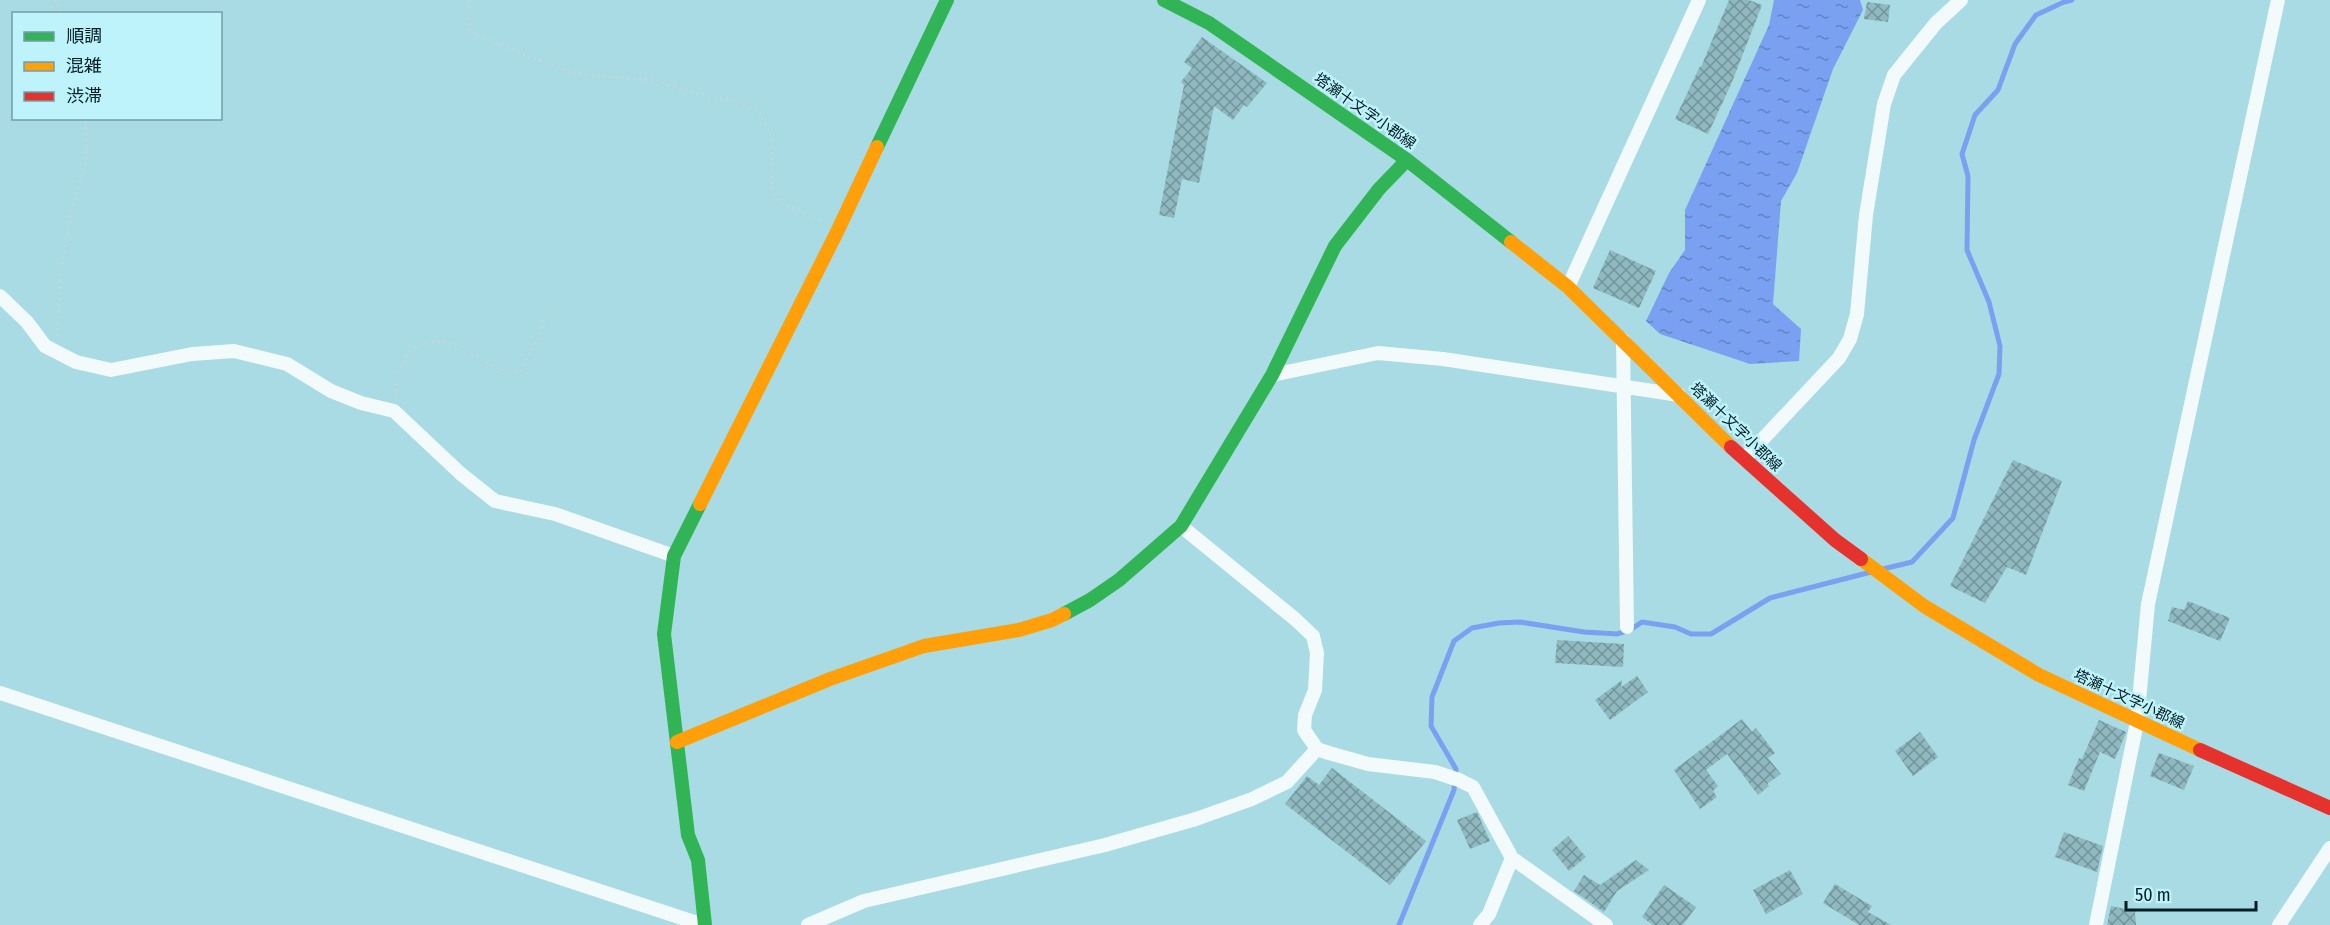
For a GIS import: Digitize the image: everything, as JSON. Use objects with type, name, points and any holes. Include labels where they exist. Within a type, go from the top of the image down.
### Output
[{"type":"street","points":[[0,693],[704,925],[698,860],[688,835],[664,634],[674,556],[837,232],[946,0]]},
{"type":"street","name":"塔瀬十文字小郡線","points":[[1164,0],[1209,23],[1407,160],[1568,287],[1744,459],[1835,540],[1924,606],[2039,675],[2136,722],[2330,808]]},
{"type":"street","points":[[1568,287],[1699,0]]},
{"type":"street","points":[[1744,459],[1839,358],[1850,339],[1857,314],[1866,215],[1877,134],[1884,104],[1894,75],[1936,23],[1961,0]]},
{"type":"street","points":[[2096,925],[2136,722],[2148,604],[2278,0]]},
{"type":"street","points":[[677,742],[830,679],[924,646],[1019,630],[1052,620],[1090,600],[1119,580],[1181,526],[1272,375],[1335,246],[1379,189],[1407,160]]},
{"type":"street","points":[[0,296],[27,322],[45,346],[76,362],[111,369],[192,354],[234,351],[287,364],[331,391],[361,403],[394,411],[461,474],[495,501],[555,514],[674,556]]},
{"type":"street","points":[[1623,340],[1627,627]]},
{"type":"street","points":[[1272,375],[1378,353],[1454,361],[1679,395]]},
{"type":"street","points":[[1181,526],[1313,636],[1317,653],[1315,690],[1305,715],[1304,730],[1317,749],[1368,764],[1435,772],[1473,787],[1512,858],[1606,925]]},
{"type":"street","points":[[808,925],[864,901],[1105,845],[1196,819],[1252,799],[1287,782],[1317,749]]},
{"type":"street","points":[[2279,925],[2330,848]]},
{"type":"street","points":[[1480,925],[1489,914],[1512,858]]},
{"type":"path","points":[[470,0],[468,12],[470,32],[565,71],[614,78],[658,80],[680,90],[734,100],[759,112],[771,136],[772,187],[778,201],[829,224],[837,232]]},
{"type":"path","points":[[55,352],[60,278],[71,213],[86,160],[86,120]]},
{"type":"path","points":[[394,411],[397,382],[405,359],[417,346],[430,341],[448,341],[464,347],[509,373],[520,371],[540,335],[549,307]]},
{"type":"water","points":[[1774,0],[1860,0],[1863,10],[1833,69],[1797,173],[1781,201],[1773,304],[1801,329],[1799,361],[1750,364],[1660,334],[1646,321],[1669,273],[1685,250],[1685,210],[1769,25]]},
{"type":"building","points":[[1729,0],[1749,0],[1762,5],[1732,82],[1708,134],[1675,119],[1701,67]]},
{"type":"building","points":[[1867,2],[1890,5],[1888,22],[1864,19]]},
{"type":"building","points":[[1202,37],[1267,83],[1247,107],[1244,105],[1233,120],[1214,106],[1199,183],[1182,179],[1174,218],[1159,215],[1184,85],[1181,82],[1192,68],[1184,62]]},
{"type":"building","points":[[1610,250],[1656,271],[1639,308],[1593,288]]},
{"type":"building","points":[[2013,460],[2062,481],[2026,575],[2007,567],[1985,603],[1950,586]]},
{"type":"building","points":[[2188,601],[2230,618],[2220,641],[2168,621],[2172,607],[2184,610]]},
{"type":"building","points":[[1557,640],[1624,644],[1623,667],[1555,663]]},
{"type":"building","points":[[1637,676],[1648,692],[1610,720],[1595,700],[1622,680],[1621,687]]},
{"type":"building","points":[[1742,719],[1752,732],[1756,728],[1775,753],[1768,758],[1781,774],[1767,784],[1769,786],[1758,795],[1727,754],[1706,770],[1718,786],[1713,791],[1717,797],[1700,809],[1674,770]]},
{"type":"building","points":[[2099,720],[2126,732],[2115,759],[2100,752],[2084,791],[2068,785]]},
{"type":"building","points":[[1920,732],[1938,757],[1913,776],[1895,751]]},
{"type":"building","points":[[2159,753],[2194,766],[2184,790],[2150,776]]},
{"type":"building","points":[[1332,768],[1426,841],[1390,885],[1285,804],[1307,776],[1319,785]]},
{"type":"building","points":[[1477,812],[1490,841],[1470,849],[1457,820]]},
{"type":"building","points":[[2064,832],[2103,846],[2097,872],[2055,857]]},
{"type":"building","points":[[1568,836],[1586,857],[1569,871],[1552,850]]},
{"type":"building","points":[[1636,860],[1649,870],[1617,891],[1604,912],[1574,891],[1584,875],[1600,885]]},
{"type":"building","points":[[1790,870],[1803,894],[1766,914],[1753,890]]},
{"type":"building","points":[[1835,884],[1872,906],[1868,912],[1891,925],[1859,925],[1823,903]]},
{"type":"building","points":[[1664,885],[1696,907],[1683,925],[1653,925],[1642,917]]},
{"type":"building","points":[[2111,906],[2135,911],[2136,925],[2107,925]]},
{"type":"waterway","points":[[1883,569],[1912,562],[1953,518],[1974,440],[1999,374],[2000,346],[1989,302],[1967,250],[1968,176],[1962,154],[1975,115],[1998,90],[2015,44],[2036,15],[2072,0]]},
{"type":"waterway","points":[[1399,925],[1454,790],[1456,769],[1431,726],[1432,697],[1454,641],[1472,628],[1520,622],[1584,632],[1617,634],[1630,630],[1642,622],[1675,627],[1691,634],[1711,634],[1770,598],[1871,572]]},
{"type":"traffic: fast","points":[[877,147],[947,0]]},
{"type":"traffic: fast","points":[[1164,0],[1209,23],[1407,160],[1511,242]]},
{"type":"traffic: fast","points":[[1064,614],[1119,580],[1181,526],[1272,375],[1335,246],[1379,189],[1407,160]]},
{"type":"traffic: fast","points":[[700,504],[674,556],[664,634],[688,835],[698,860],[705,925]]},
{"type":"traffic: slow","points":[[700,504],[837,232],[877,147]]},
{"type":"traffic: slow","points":[[1511,242],[1568,287],[1731,447]]},
{"type":"traffic: slow","points":[[1861,559],[1924,606],[2039,675],[2200,750]]},
{"type":"traffic: slow","points":[[677,742],[830,679],[924,646],[1019,630],[1064,614]]},
{"type":"traffic: jam","points":[[1731,447],[1835,540],[1861,559]]},
{"type":"traffic: jam","points":[[2200,750],[2330,808]]}]
